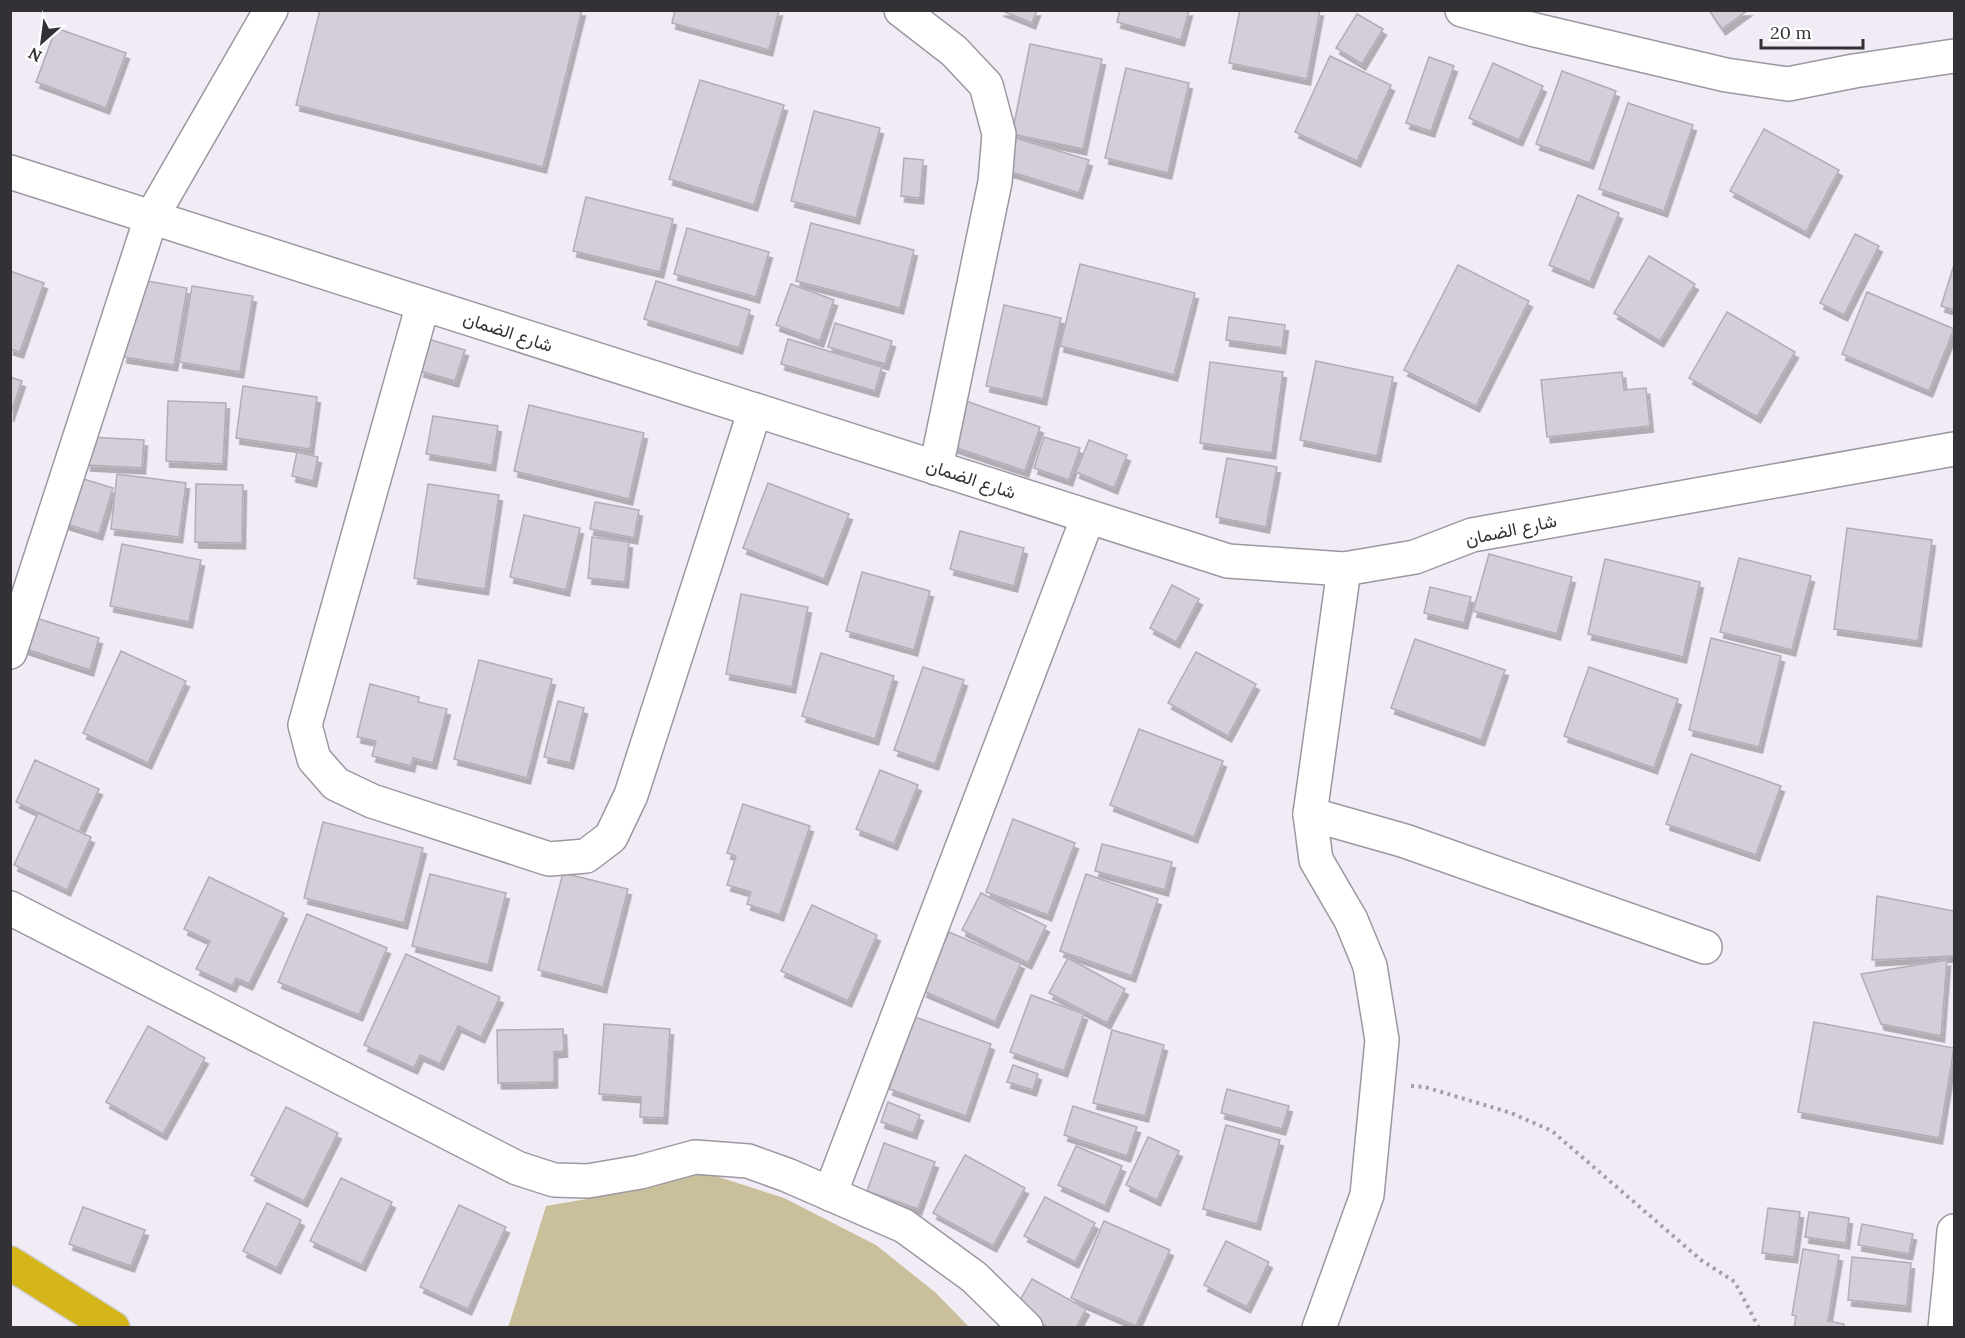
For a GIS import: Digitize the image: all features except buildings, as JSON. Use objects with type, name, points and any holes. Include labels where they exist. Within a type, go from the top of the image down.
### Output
[{"type":"highway","points":[[10,1263],[113,1328]]},
{"type":"street","points":[[10,652],[151,218],[271,10]]},
{"type":"street","points":[[901,10],[954,51],[986,85],[999,134],[995,182],[936,468]]},
{"type":"street","points":[[1462,10],[1538,20],[1726,75],[1788,84],[1854,71],[1954,57]]},
{"type":"street","name":"شارع الضمان","points":[[10,172],[1228,561],[1344,569],[1415,557],[1472,535],[1954,448]]},
{"type":"street","points":[[423,304],[305,725],[314,759],[336,784],[372,801],[549,859],[586,856],[611,837],[631,795],[754,410]]},
{"type":"street","points":[[830,1194],[1088,517]]},
{"type":"street","points":[[1319,1328],[1367,1195],[1382,1040],[1370,966],[1351,920],[1316,860],[1310,814],[1344,569]]},
{"type":"street","points":[[1310,814],[1405,841],[1705,947]]},
{"type":"street","points":[[10,908],[517,1168],[554,1180],[588,1181],[640,1172],[695,1157],[748,1161],[787,1175],[904,1226],[974,1277],[1026,1328]]},
{"type":"street","points":[[1945,1328],[1953,1272],[1954,1231]]},
{"type":"path","points":[[1377,1084],[1425,1087],[1511,1113],[1552,1131],[1701,1260],[1735,1282],[1758,1328]]},
{"type":"shaded area","points":[[703,1172],[784,1198],[876,1245],[936,1293],[969,1327],[508,1328],[546,1206],[587,1199]]}]
